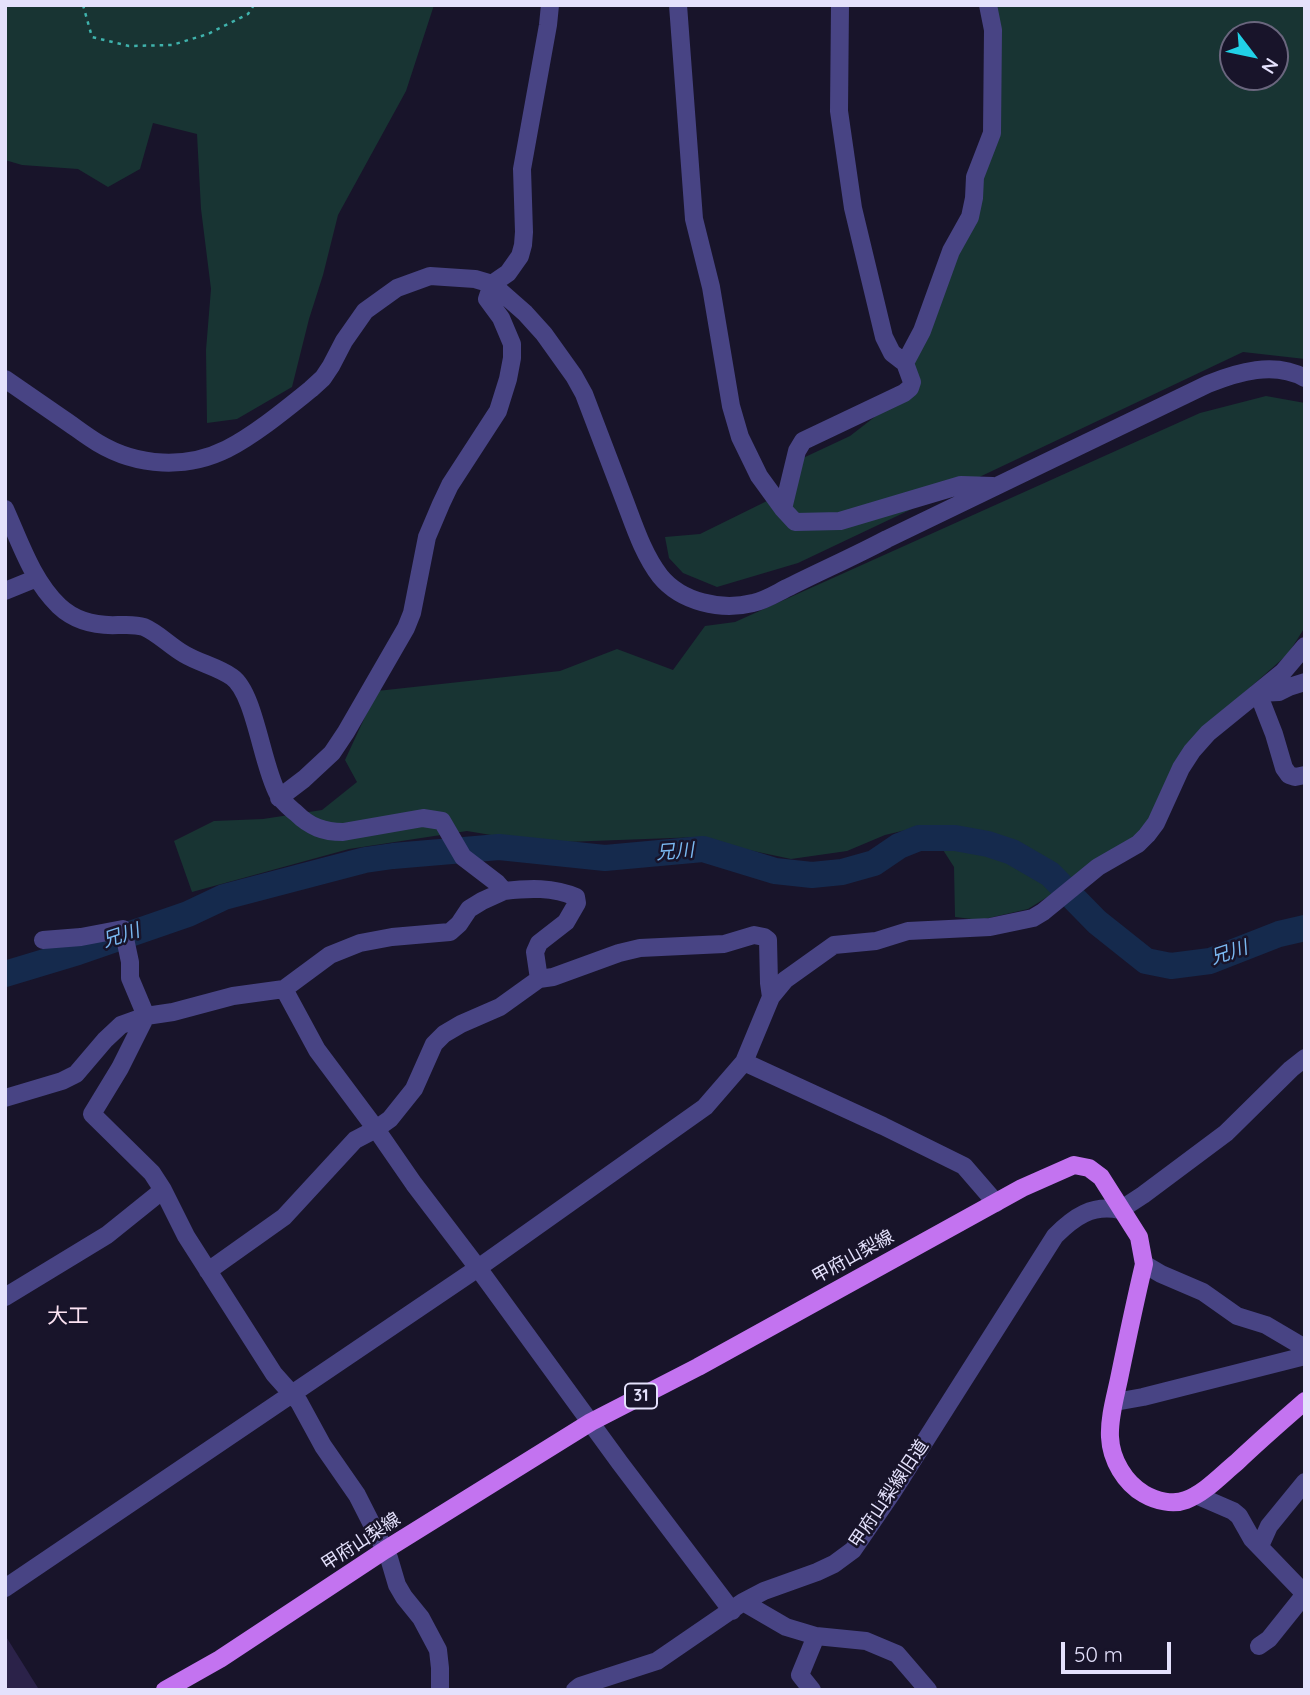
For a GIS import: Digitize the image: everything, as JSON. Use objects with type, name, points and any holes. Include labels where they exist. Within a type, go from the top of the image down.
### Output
[{"type":"main road","name":"甲府山梨線","points":[[165,1690],[230,1652],[385,1550],[591,1422],[698,1367],[996,1203],[1073,1165],[1089,1168],[1101,1177],[1139,1237],[1144,1264],[1110,1437],[1111,1450],[1123,1476],[1133,1487],[1156,1500],[1183,1502],[1216,1480],[1305,1401]]},
{"type":"street","points":[[279,798],[332,752],[406,628],[427,537],[456,476],[498,411],[508,379],[512,344],[501,318],[487,299],[492,284],[508,273],[520,256],[523,245],[522,169],[550,5]]},
{"type":"street","points":[[678,5],[694,219],[711,287],[735,423],[759,476],[794,522],[840,521],[961,485],[997,486]]},
{"type":"street","points":[[783,509],[797,451],[803,441],[904,393],[912,382],[905,363],[892,353],[884,337],[853,208],[839,111],[839,5]]},
{"type":"street","points":[[905,363],[922,331],[951,251],[970,217],[975,177],[992,133],[993,30],[988,5]]},
{"type":"street","points":[[5,379],[100,444],[119,453],[158,463],[204,459],[229,448],[311,390],[323,378],[344,341],[365,312],[397,288],[430,276],[475,279],[492,284],[525,313],[558,351],[574,376],[584,394],[649,560],[662,578],[688,597],[724,606],[753,603],[768,598],[1233,374],[1255,369],[1276,370],[1305,378]]},
{"type":"street","points":[[5,509],[37,578],[59,606],[83,621],[100,625],[132,624],[145,627],[184,654],[232,676],[239,683],[248,701],[279,798],[306,823],[319,829],[343,832],[423,818],[442,821],[463,857],[504,891]]},
{"type":"street","points":[[5,591],[37,578]]},
{"type":"street","points":[[5,1588],[478,1268],[705,1107],[744,1062],[771,997],[785,980],[834,945],[876,941],[908,931],[990,927],[1025,920],[1043,912],[1098,867],[1138,844],[1156,823],[1181,768],[1192,751],[1208,733],[1283,672],[1305,646]]},
{"type":"street","points":[[1258,693],[1279,692],[1305,682]]},
{"type":"street","points":[[1258,693],[1284,768],[1289,775],[1305,775]]},
{"type":"street","points":[[5,1098],[62,1081],[76,1074],[121,1025],[146,1016],[173,1012],[233,996],[284,989],[330,955],[360,943],[450,932],[469,909],[504,891],[531,888],[576,897],[577,903],[566,922],[539,943],[535,952],[539,979]]},
{"type":"street","points":[[44,940],[81,937],[123,929],[130,962],[130,978],[146,1016],[120,1068],[92,1114],[152,1173],[186,1236],[274,1374],[299,1402],[323,1446],[357,1495],[389,1558],[397,1585],[421,1618],[438,1650],[440,1690]]},
{"type":"street","points":[[208,1270],[284,1217],[355,1140],[390,1119],[414,1090],[434,1044],[443,1034],[500,1007],[539,979],[640,948],[724,944],[754,935],[768,940],[771,997]]},
{"type":"street","points":[[284,989],[317,1050],[414,1184],[591,1422],[738,1607],[816,1636],[866,1641],[897,1654],[928,1690]]},
{"type":"street","points":[[1120,1210],[1226,1133],[1305,1058]]},
{"type":"street","points":[[744,1062],[964,1166],[996,1203]]},
{"type":"street","points":[[5,1297],[107,1235],[163,1190]]},
{"type":"street","name":"甲府山梨線旧道","points":[[575,1690],[580,1686],[657,1661],[764,1591],[817,1572],[853,1550],[1055,1236],[1073,1220],[1092,1210],[1120,1210]]},
{"type":"street","points":[[1144,1264],[1203,1292],[1237,1316],[1266,1325],[1305,1348]]},
{"type":"street","points":[[1115,1402],[1305,1356]]},
{"type":"street","points":[[1259,1546],[1269,1526],[1305,1482]]},
{"type":"street","points":[[1196,1495],[1234,1511],[1252,1539],[1305,1594],[1269,1639],[1259,1646]]},
{"type":"street","points":[[812,1690],[800,1675],[816,1636]]},
{"type":"path","points":[[83,5],[92,37],[129,46],[172,45],[208,34],[248,14],[254,5]]},
{"type":"green space","points":[[5,5],[434,5],[406,91],[338,215],[292,387],[237,419],[207,423],[206,350],[211,289],[201,209],[197,134],[153,123],[140,169],[108,187],[78,169],[22,165],[5,160]]},
{"type":"green space","points":[[992,5],[1305,5],[1305,359],[1243,352],[798,563],[717,587],[683,573],[669,558],[665,537],[700,534],[769,500],[793,494],[803,458],[850,436],[912,390],[909,365],[995,128]]},
{"type":"green space","points":[[1266,396],[1305,403],[1305,627],[1288,654],[1196,735],[1156,809],[1135,839],[1028,909],[980,920],[955,917],[954,867],[927,825],[885,835],[847,851],[791,859],[699,837],[539,843],[467,831],[349,849],[192,892],[174,841],[214,821],[263,819],[322,810],[357,782],[345,760],[377,691],[560,671],[617,649],[673,670],[705,626],[735,622],[1200,413]]},
{"type":"building","points":[[5,1635],[38,1688],[36,1690],[5,1690]]},
{"type":"waterway","name":"兄川","points":[[5,974],[188,914],[224,897],[365,860],[499,847],[605,858],[703,849],[775,871],[812,875],[842,872],[874,863],[899,846],[919,838],[955,838],[1012,852],[1050,874],[1097,922],[1146,961],[1171,966],[1210,961],[1279,934],[1305,928]]},
{"type":"district","name":"大工","points":[[68,1317]]}]
